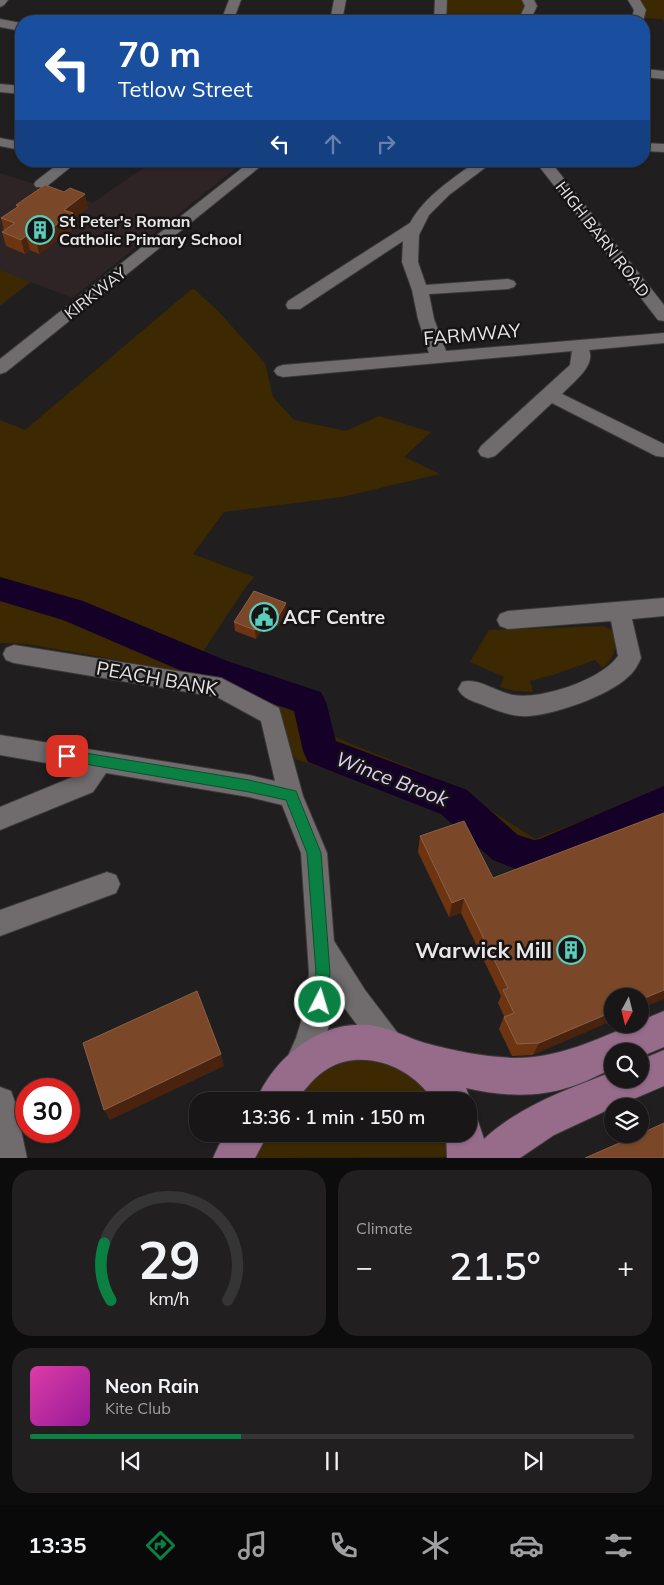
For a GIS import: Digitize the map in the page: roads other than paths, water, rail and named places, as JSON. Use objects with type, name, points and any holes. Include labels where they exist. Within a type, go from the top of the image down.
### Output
[{"type":"main road","points":[[281,1092],[296,1072],[315,1056],[332,1048],[352,1043],[371,1042],[404,1053],[484,1074],[544,1075],[570,1069],[664,1029]]},
{"type":"main road","points":[[404,1053],[437,1076],[448,1092]]},
{"type":"main road","points":[[649,1074],[664,1068]]},
{"type":"main road","points":[[492,1158],[525,1131],[617,1088]]},
{"type":"main road","points":[[232,1158],[243,1142]]},
{"type":"main road","points":[[465,1142],[466,1158]]},
{"type":"street","points":[[0,4],[2,0]]},
{"type":"street","points":[[229,15],[234,0]]},
{"type":"street","points":[[337,15],[340,0]]},
{"type":"street","points":[[440,15],[441,0]]},
{"type":"street","points":[[527,15],[531,6],[528,0]]},
{"type":"street","points":[[634,0],[640,10],[639,15]]},
{"type":"street","points":[[0,23],[15,25]]},
{"type":"street","points":[[650,74],[664,75]]},
{"type":"street","points":[[0,88],[15,89]]},
{"type":"street","points":[[0,142],[15,145]]},
{"type":"street","points":[[650,147],[664,148]]},
{"type":"street","points":[[41,184],[63,167]]},
{"type":"street","name":"KIRKWAY","points":[[0,368],[252,167]]},
{"type":"street","points":[[440,358],[426,319],[420,290],[410,262],[411,235],[423,213],[444,192],[479,167]]},
{"type":"street","name":"HIGH BARN ROAD","points":[[547,167],[664,316]]},
{"type":"street","points":[[294,305],[414,228]]},
{"type":"street","points":[[373,253],[392,255],[410,262]]},
{"type":"street","points":[[420,290],[508,284]]},
{"type":"street","name":"FARMWAY","points":[[283,371],[664,338]]},
{"type":"street","points":[[488,451],[578,367],[582,354],[578,346]]},
{"type":"street","points":[[550,395],[663,451]]},
{"type":"street","points":[[508,620],[664,607]]},
{"type":"street","points":[[470,689],[499,702],[523,706],[557,700],[599,684],[620,671],[630,658],[619,612]]},
{"type":"street","name":"PEACH BANK","points":[[14,654],[221,688],[271,715],[291,796],[314,853],[323,973],[320,1006],[310,1039],[296,1072]]},
{"type":"street","points":[[0,745],[249,786],[291,796]]},
{"type":"street","points":[[0,819],[84,784],[100,761]]},
{"type":"street","points":[[0,923],[106,884]]},
{"type":"street","points":[[320,942],[347,990],[362,1012],[404,1053]]},
{"type":"street","points":[[0,1102],[12,1158]]},
{"type":"waterway","name":"Wince Brook","points":[[0,589],[72,610],[217,671],[309,702],[321,751],[454,802],[506,848],[534,858],[546,856],[561,847],[664,802]]},
{"type":"place","name":"St Peter's Roman Catholic Primary School","points":[[40,230]]},
{"type":"place","name":"ACF Centre","points":[[264,617]]},
{"type":"place","name":"Warwick Mill","points":[[571,950]]}]
